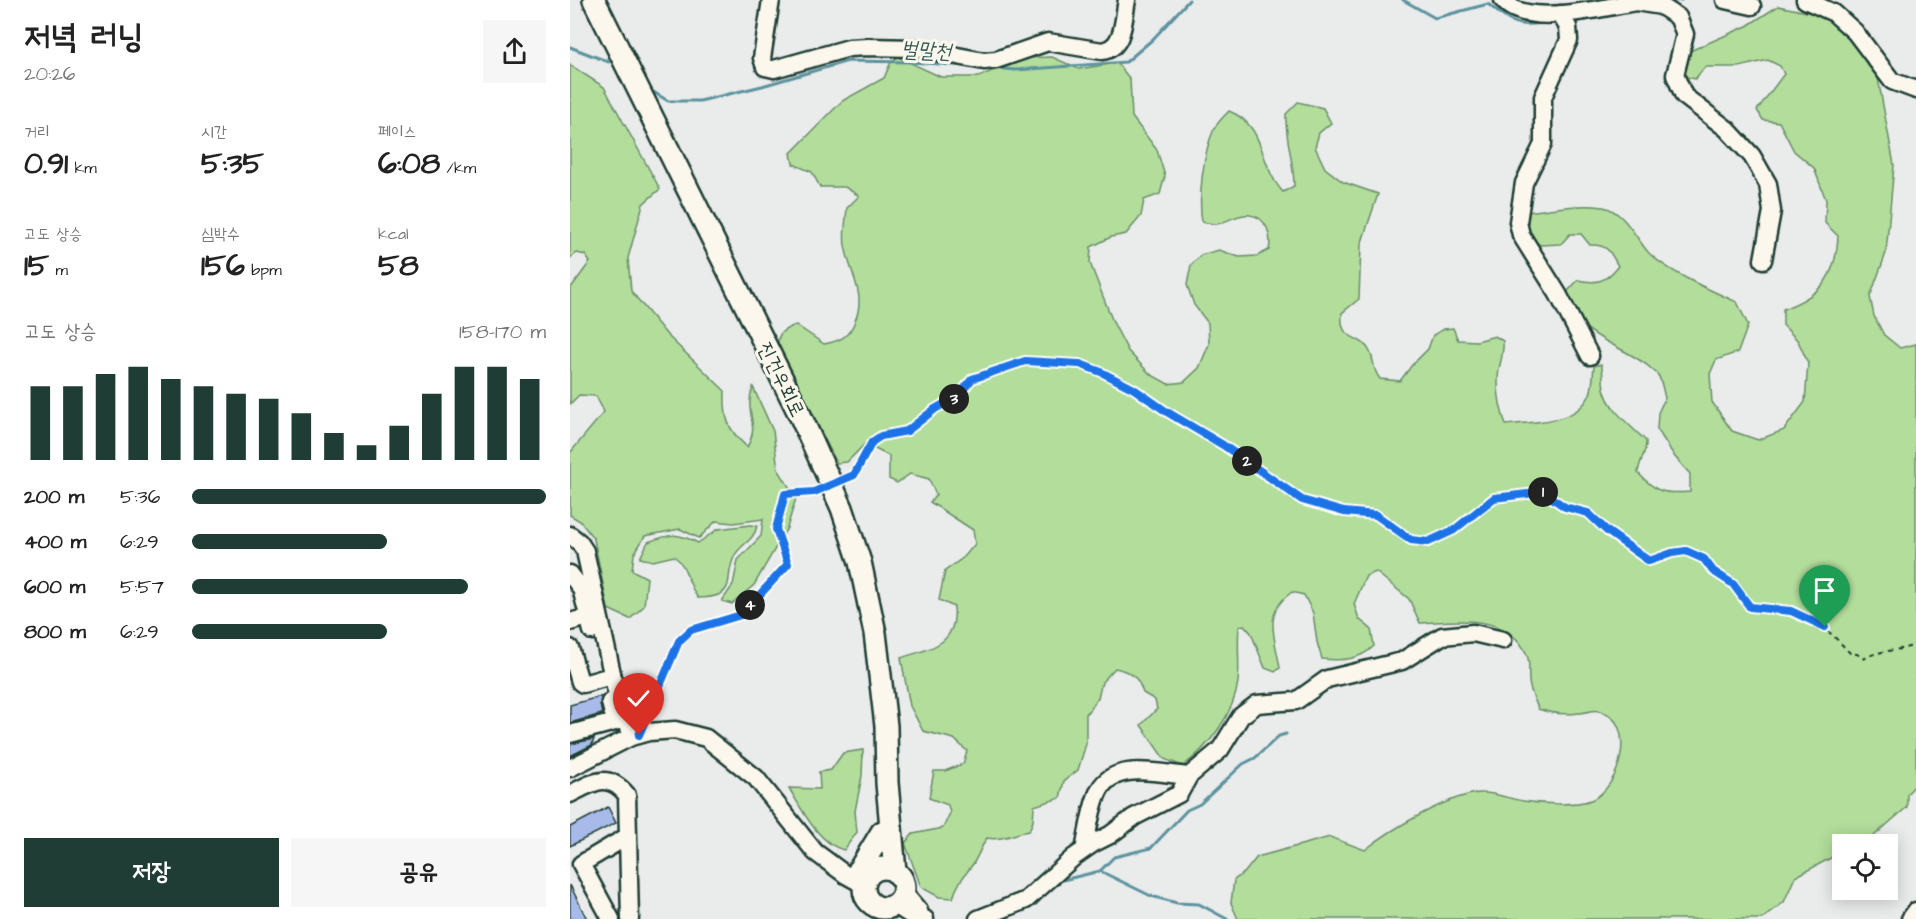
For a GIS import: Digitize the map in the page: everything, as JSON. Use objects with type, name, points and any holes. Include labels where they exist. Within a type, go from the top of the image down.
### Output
[{"type":"main road","name":"진건우회로","points":[[594,0],[800,415],[842,508],[860,562],[875,633],[886,726],[888,783],[881,892]]},
{"type":"main road","name":"진건우회로","points":[[881,892],[882,832],[888,783]]},
{"type":"street","points":[[771,0],[762,58],[765,67],[774,69],[849,48],[915,48],[984,61],[996,60],[1048,42],[1102,51],[1111,50],[1118,42],[1127,0]]},
{"type":"street","points":[[1503,0],[1509,8],[1525,13],[1560,14],[1637,1],[1661,6],[1678,17],[1685,34],[1675,75],[1684,96],[1727,129],[1752,156],[1768,184],[1772,211],[1763,260]]},
{"type":"street","points":[[1725,0],[1752,6]]},
{"type":"street","points":[[1805,0],[1834,13],[1855,32],[1892,81],[1916,90]]},
{"type":"street","points":[[1560,14],[1568,27],[1569,40],[1543,97],[1543,144],[1524,183],[1518,222],[1521,235],[1558,294],[1590,356]]},
{"type":"street","points":[[570,535],[585,551],[615,687],[635,736]]},
{"type":"street","points":[[570,577],[580,588],[615,722],[570,734]]},
{"type":"street","points":[[570,622],[588,617]]},
{"type":"street","points":[[987,918],[1026,900],[1084,850],[1110,835],[1134,817],[1179,794],[1189,776],[1220,750],[1241,716],[1257,704],[1296,701],[1314,691],[1327,680],[1401,661],[1443,636],[1473,633],[1503,640]]},
{"type":"street","points":[[570,648],[580,682],[583,684],[604,678]]},
{"type":"street","points":[[570,768],[635,736],[649,732],[675,730],[706,738],[756,778],[815,852],[835,867],[881,892],[912,916],[923,918]]},
{"type":"street","points":[[1084,850],[1097,794],[1106,781],[1115,774],[1130,771],[1189,776]]},
{"type":"street","points":[[570,794],[600,780],[607,780],[627,795],[628,836],[625,897],[630,919]]},
{"type":"street","points":[[611,919],[581,864],[628,836]]},
{"type":"street","points":[[1910,919],[1916,911]]},
{"type":"path","points":[[635,736],[679,641],[691,630],[741,615],[788,564],[776,529],[785,494],[814,492],[854,475],[872,442],[881,436],[907,431],[935,409],[958,396],[972,379],[1025,361],[1080,364],[1134,389],[1167,412],[1223,445],[1302,500],[1344,512],[1376,515],[1411,540],[1428,542],[1454,530],[1494,498],[1543,492],[1565,507],[1588,513],[1607,531],[1649,561],[1686,551],[1704,559],[1713,571],[1733,584],[1750,607],[1791,611],[1809,618],[1825,627],[1851,653],[1864,659],[1870,654],[1888,652],[1916,644]]},
{"type":"green space","points":[[1778,6],[1826,16],[1868,54],[1878,78],[1894,165],[1886,253],[1870,297],[1874,316],[1884,335],[1900,348],[1916,344],[1916,784],[1907,794],[1907,807],[1876,834],[1832,834],[1832,857],[1795,877],[1784,902],[1762,919],[1238,919],[1231,903],[1234,880],[1245,872],[1257,857],[1330,837],[1365,850],[1421,814],[1470,794],[1488,793],[1548,804],[1584,802],[1601,794],[1617,770],[1622,742],[1619,728],[1612,718],[1601,711],[1563,714],[1538,709],[1529,683],[1527,655],[1519,641],[1508,632],[1481,623],[1450,621],[1420,623],[1409,599],[1376,572],[1366,576],[1354,604],[1359,619],[1371,629],[1374,646],[1357,657],[1337,660],[1322,659],[1313,613],[1304,595],[1292,592],[1277,608],[1273,626],[1280,668],[1275,672],[1265,668],[1251,633],[1244,625],[1239,627],[1239,668],[1236,694],[1225,718],[1210,740],[1183,766],[1164,759],[1141,725],[1157,709],[1155,700],[1143,693],[1134,676],[1115,668],[1102,682],[1098,698],[1086,714],[1086,744],[1078,770],[1064,781],[1060,798],[1034,806],[1033,821],[1029,831],[1003,838],[987,838],[953,898],[939,897],[921,887],[905,843],[913,834],[943,828],[950,813],[948,805],[929,798],[934,771],[945,771],[963,764],[967,751],[954,739],[923,731],[910,706],[901,658],[940,643],[951,630],[954,607],[939,600],[945,571],[964,557],[975,544],[973,530],[930,502],[936,495],[929,479],[910,474],[897,483],[889,479],[889,456],[865,444],[847,462],[837,463],[778,348],[781,333],[796,325],[824,344],[843,337],[850,331],[855,321],[859,301],[844,236],[847,208],[859,196],[845,187],[820,187],[812,172],[793,164],[791,153],[842,101],[884,78],[891,62],[898,57],[941,77],[978,77],[1023,58],[1052,57],[1079,69],[1117,63],[1130,79],[1132,117],[1157,150],[1165,176],[1160,194],[1144,200],[1141,216],[1126,234],[1111,237],[1091,247],[1090,263],[1113,322],[1128,351],[1150,374],[1168,384],[1184,382],[1199,368],[1209,344],[1208,323],[1194,305],[1187,285],[1191,265],[1201,255],[1219,250],[1239,257],[1257,256],[1269,250],[1269,233],[1261,219],[1242,215],[1217,224],[1202,222],[1202,175],[1214,129],[1229,111],[1250,126],[1269,170],[1283,192],[1294,186],[1286,114],[1298,102],[1323,108],[1331,123],[1319,133],[1315,147],[1325,168],[1343,182],[1378,194],[1361,245],[1359,299],[1342,313],[1342,323],[1347,334],[1366,346],[1380,379],[1400,381],[1428,349],[1433,335],[1444,329],[1453,328],[1458,340],[1477,341],[1495,336],[1503,341],[1498,391],[1506,425],[1553,420],[1575,411],[1584,404],[1590,394],[1594,366],[1601,364],[1604,388],[1610,403],[1646,441],[1638,473],[1650,485],[1661,491],[1690,492],[1690,474],[1675,457],[1657,429],[1658,413],[1665,398],[1658,375],[1637,358],[1585,327],[1576,317],[1570,305],[1568,291],[1578,280],[1596,282],[1609,276],[1618,266],[1613,257],[1605,248],[1590,245],[1581,234],[1570,234],[1561,244],[1540,245],[1523,231],[1528,212],[1585,206],[1610,209],[1623,219],[1656,259],[1690,280],[1737,302],[1748,325],[1738,352],[1716,360],[1710,374],[1712,402],[1732,431],[1758,440],[1784,430],[1805,402],[1808,363],[1798,341],[1783,325],[1783,309],[1807,298],[1824,283],[1834,263],[1838,236],[1825,223],[1826,200],[1814,168],[1794,151],[1779,122],[1763,120],[1757,110],[1784,74],[1780,66],[1768,60],[1739,67],[1705,67],[1695,79],[1682,76],[1683,54],[1747,26]]},
{"type":"green space","points":[[570,65],[604,87],[660,189],[643,204],[628,258],[631,291],[667,335],[725,391],[728,422],[747,447],[752,431],[750,396],[753,387],[773,431],[778,469],[796,498],[787,528],[754,585],[732,604],[722,601],[733,585],[738,560],[761,536],[763,519],[733,523],[716,521],[699,538],[680,529],[645,536],[634,554],[632,570],[647,578],[644,606],[630,619],[608,609],[594,539],[580,521],[570,515],[570,453],[604,412],[596,396],[579,395],[570,404],[570,289],[590,262],[585,255],[577,253],[570,258]]},
{"type":"green space","points":[[757,526],[751,539],[735,555],[731,564],[728,585],[720,594],[711,597],[698,598],[685,570],[674,556],[653,561],[640,558],[648,542],[662,537],[673,535],[698,543],[718,529]]},
{"type":"green space","points":[[863,750],[862,776],[855,811],[857,832],[844,850],[835,847],[819,833],[789,788],[820,789],[819,772],[831,770],[843,753]]},
{"type":"building","points":[[602,696],[600,704],[602,714],[570,723],[570,705]]},
{"type":"building","points":[[594,739],[592,745],[570,756],[570,744]]},
{"type":"building","points":[[608,807],[616,823],[570,846],[570,827]]},
{"type":"building","points":[[570,885],[587,919],[570,919]]},
{"type":"waterway","name":"벌말천","points":[[992,68],[1016,70],[1126,62],[1153,39],[1189,0]]},
{"type":"waterway","name":"벌말천","points":[[1403,0],[1435,18],[1488,4],[1518,24],[1555,23]]},
{"type":"waterway","name":"벌말천","points":[[1668,2],[1681,0]]},
{"type":"waterway","name":"벌말천","points":[[1575,22],[1621,13]]},
{"type":"waterway","name":"벌말천","points":[[570,47],[609,62]]},
{"type":"waterway","name":"벌말천","points":[[647,88],[668,101],[700,101],[848,61],[970,66]]},
{"type":"waterway","points":[[1100,871],[1114,857],[1151,848],[1187,810],[1200,804],[1243,764],[1255,758],[1279,736],[1286,734]]},
{"type":"waterway","points":[[1059,881],[1100,871],[1151,896],[1177,903],[1199,904],[1227,919]]},
{"type":"waterway","points":[[1030,907],[1043,896]]},
{"type":"route","points":[[639,735],[679,641],[691,630],[741,615],[788,564],[776,529],[785,494],[814,492],[854,475],[867,449],[881,436],[907,431],[935,409],[958,396],[972,379],[1025,361],[1080,364],[1101,372],[1134,389],[1167,412],[1223,445],[1302,500],[1344,512],[1376,515],[1411,540],[1428,542],[1454,530],[1494,498],[1514,496],[1524,492],[1543,492],[1565,507],[1588,513],[1607,531],[1649,561],[1686,551],[1704,559],[1713,571],[1733,584],[1750,607],[1791,611],[1825,627]]}]
